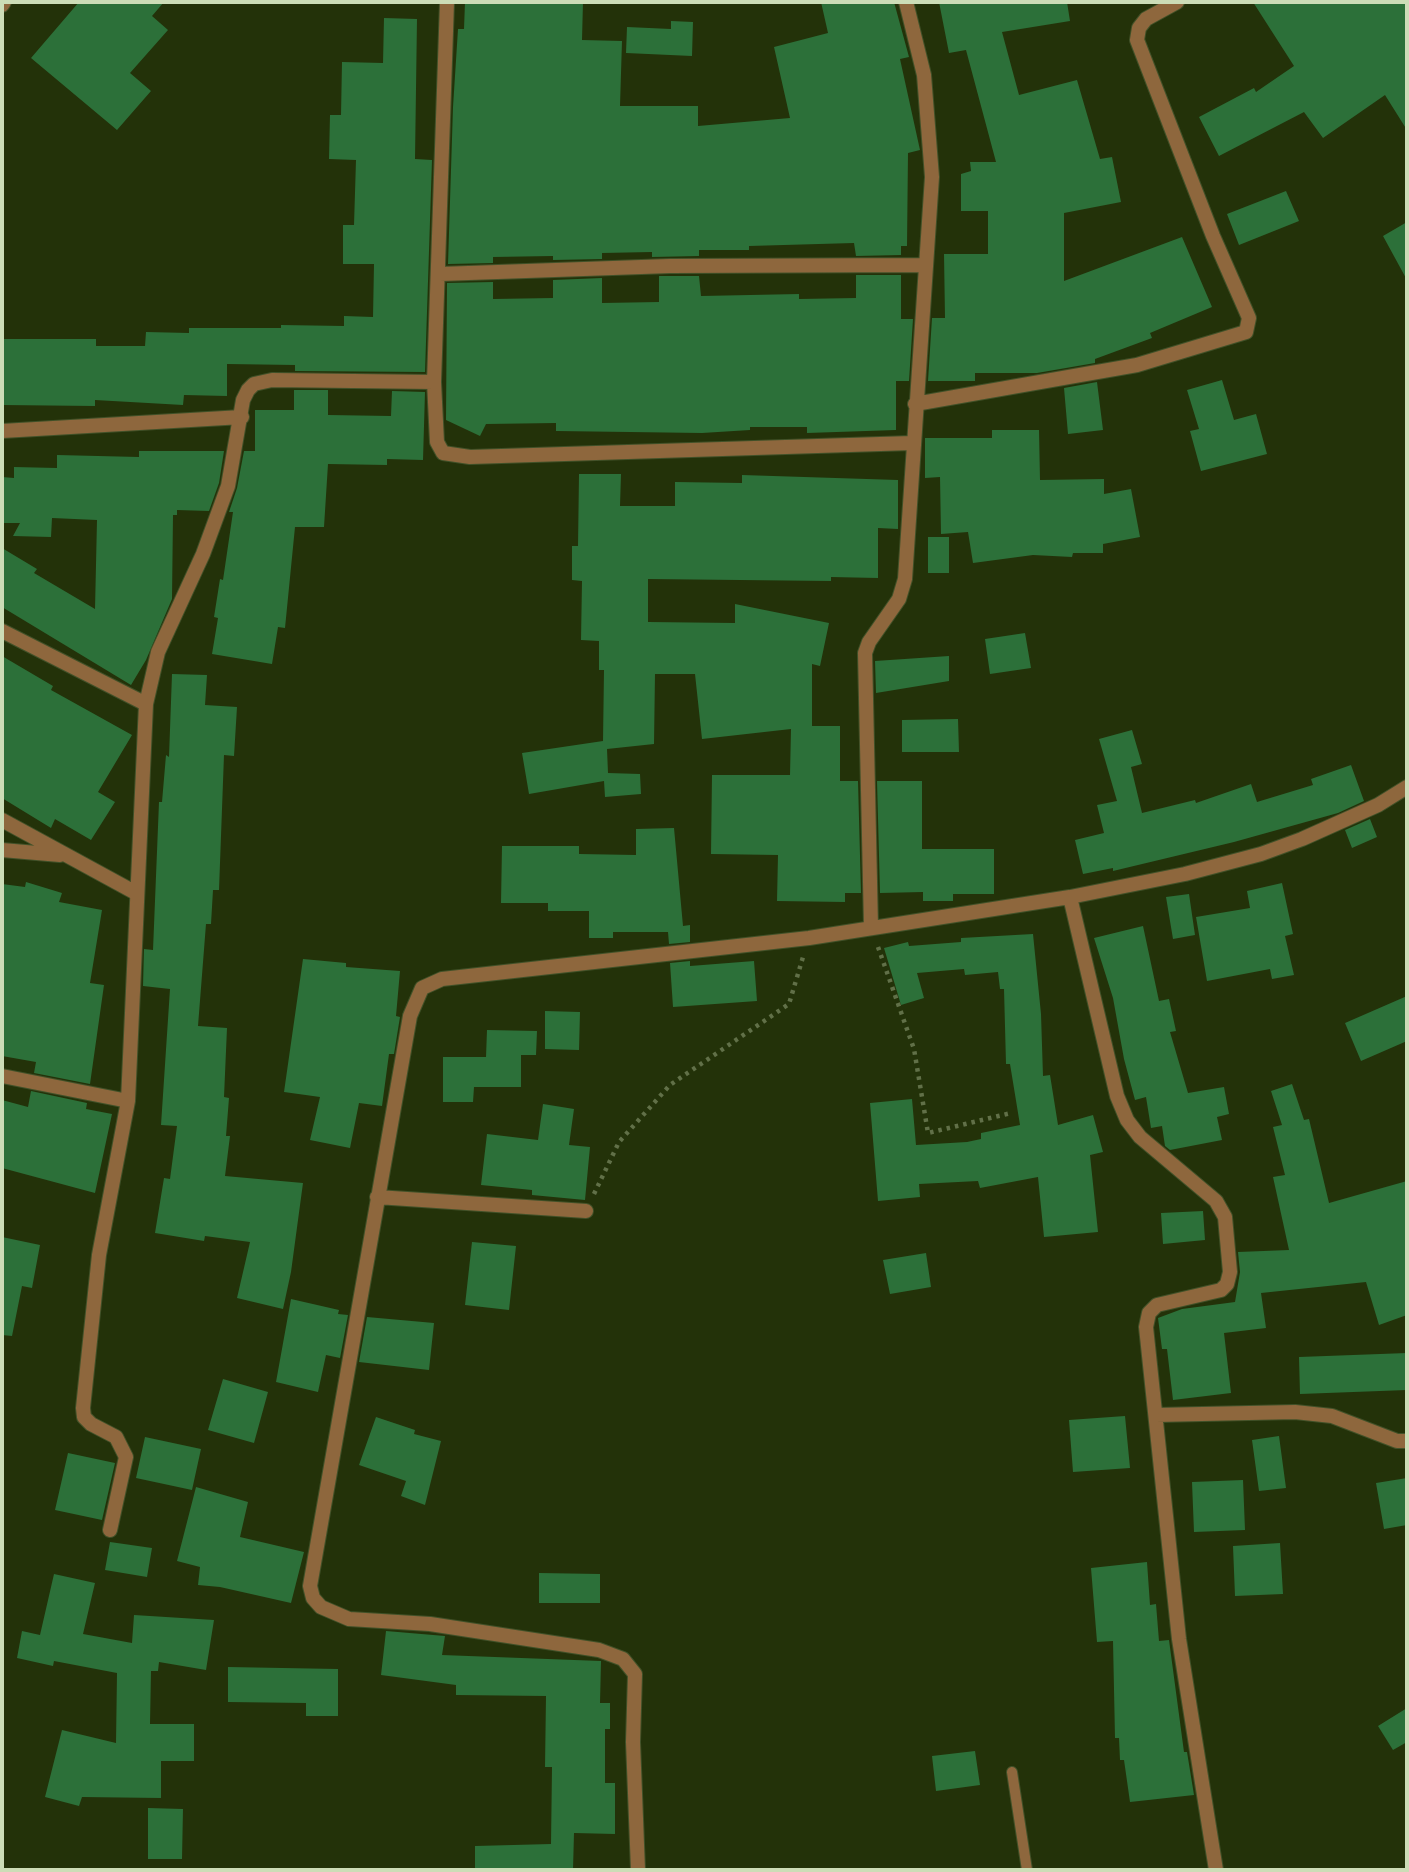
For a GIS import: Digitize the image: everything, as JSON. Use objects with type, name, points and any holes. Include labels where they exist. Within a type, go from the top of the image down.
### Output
[{"type":"street","points":[[447,2],[440,274],[434,382],[437,442],[443,453],[452,457],[912,443]]},
{"type":"street","points":[[871,927],[865,653],[869,642],[903,592],[932,177],[924,75],[906,2]]},
{"type":"street","points":[[915,404],[1138,365],[1246,332],[1249,317],[1213,236],[1138,40],[1139,28],[1146,19],[1177,2]]},
{"type":"street","points":[[440,274],[670,266],[925,265]]},
{"type":"street","points":[[110,1530],[126,1457],[116,1437],[91,1424],[84,1417],[83,1408],[99,1255],[128,1101],[146,704],[158,652],[203,554],[228,486],[243,400],[254,384],[272,380],[434,382]]},
{"type":"street","points":[[2,431],[242,417]]},
{"type":"street","points":[[2,631],[146,704]]},
{"type":"street","points":[[638,1870],[633,1742],[635,1674],[623,1659],[599,1650],[430,1624],[349,1619],[321,1608],[313,1598],[310,1586],[410,1016],[422,988],[442,979],[809,938],[1070,897],[1185,874],[1261,854],[1365,810],[1407,787]]},
{"type":"street","points":[[2,820],[136,893]]},
{"type":"street","points":[[2,850],[68,856]]},
{"type":"street","points":[[1070,897],[1118,1096],[1127,1119],[1140,1137],[1216,1201],[1225,1217],[1230,1272],[1227,1284],[1221,1290],[1157,1305],[1149,1313],[1147,1351],[1179,1639],[1216,1870]]},
{"type":"street","points":[[2,1076],[128,1101]]},
{"type":"street","points":[[377,1196],[586,1211]]},
{"type":"street","points":[[1156,1415],[1295,1412],[1332,1416],[1396,1440],[1407,1440]]},
{"type":"lane","points":[[1012,1772],[1027,1870]]},
{"type":"path","points":[[871,927],[914,1049],[928,1133],[1011,1113]]},
{"type":"path","points":[[586,1211],[619,1142],[670,1085],[789,1004],[809,938]]},
{"type":"building","points":[[79,2],[164,2],[152,16],[168,30],[130,73],[151,91],[117,130],[31,58]]},
{"type":"building","points":[[465,2],[583,2],[582,40],[622,41],[620,106],[698,106],[698,126],[790,118],[774,47],[828,33],[821,2],[894,2],[909,57],[900,59],[920,150],[908,153],[907,246],[901,246],[901,255],[856,256],[854,243],[749,246],[749,250],[699,250],[699,256],[652,257],[652,252],[602,253],[602,259],[553,260],[553,256],[493,257],[493,263],[448,264],[458,29],[464,29]]},
{"type":"building","points":[[939,2],[1067,2],[1070,21],[1002,32],[1019,95],[1077,80],[1100,159],[1112,157],[1121,202],[1064,213],[1064,281],[1182,237],[1212,307],[1150,333],[1152,338],[1095,359],[1095,363],[1037,373],[975,373],[975,381],[928,381],[932,318],[945,318],[944,254],[988,254],[988,211],[961,211],[961,174],[971,171],[970,162],[996,162],[966,50],[949,53]]},
{"type":"building","points":[[1253,2],[1407,2],[1407,130],[1385,95],[1323,138],[1304,112],[1219,156],[1199,117],[1254,88],[1256,92],[1294,66]]},
{"type":"building","points":[[384,18],[417,19],[415,159],[432,160],[425,372],[295,371],[295,365],[227,364],[227,396],[184,395],[183,405],[95,400],[95,406],[2,405],[2,339],[96,339],[96,346],[145,346],[146,332],[189,333],[189,328],[281,328],[281,325],[344,326],[344,316],[373,317],[374,264],[343,264],[343,225],[354,225],[356,160],[329,159],[330,115],[341,115],[342,62],[383,63]]},
{"type":"building","points":[[671,21],[693,22],[692,56],[626,53],[627,27],[671,29]]},
{"type":"building","points":[[1286,191],[1299,221],[1239,245],[1227,214]]},
{"type":"building","points":[[1407,222],[1407,280],[1383,236]]},
{"type":"building","points":[[856,275],[901,275],[901,319],[913,319],[909,381],[896,381],[896,430],[807,433],[807,427],[750,427],[750,430],[702,433],[556,431],[556,423],[486,424],[480,436],[446,420],[447,283],[493,282],[493,299],[553,298],[553,280],[602,278],[602,303],[659,302],[659,276],[699,276],[701,296],[799,294],[799,299],[856,298]]},
{"type":"building","points":[[1222,380],[1234,420],[1256,414],[1267,454],[1201,471],[1190,431],[1199,429],[1187,390]]},
{"type":"building","points":[[1097,382],[1103,430],[1068,434],[1064,388]]},
{"type":"building","points":[[294,390],[328,390],[328,415],[391,416],[392,391],[425,392],[423,460],[387,459],[387,465],[328,464],[324,527],[295,527],[285,628],[278,627],[272,664],[212,654],[218,618],[214,617],[220,579],[223,580],[233,512],[229,512],[244,451],[255,451],[255,410],[294,410]]},
{"type":"building","points":[[992,430],[1039,430],[1040,480],[1104,479],[1104,494],[1131,489],[1140,537],[1103,544],[1103,553],[1073,553],[1072,557],[1033,555],[973,563],[968,532],[941,534],[940,477],[925,478],[925,438],[992,438]]},
{"type":"building","points":[[139,451],[224,451],[219,483],[209,511],[177,510],[177,515],[173,515],[172,599],[146,660],[131,685],[2,607],[2,548],[37,569],[34,573],[95,609],[97,520],[52,518],[51,537],[13,536],[20,523],[2,523],[2,477],[14,478],[14,467],[57,468],[57,455],[139,457]]},
{"type":"building","points":[[579,474],[621,474],[620,506],[675,506],[675,482],[742,483],[742,475],[898,480],[898,529],[878,528],[878,578],[831,577],[831,581],[648,579],[648,622],[735,623],[735,604],[829,623],[820,666],[812,664],[812,726],[840,726],[840,781],[858,781],[861,893],[845,893],[845,902],[777,901],[778,855],[711,854],[712,775],[790,775],[791,729],[702,739],[695,674],[655,674],[654,744],[607,749],[608,773],[640,774],[641,794],[605,797],[604,781],[529,794],[522,753],[603,741],[604,670],[599,670],[599,641],[581,640],[582,581],[572,580],[572,546],[578,546]]},
{"type":"building","points":[[928,537],[949,537],[949,573],[928,573]]},
{"type":"building","points":[[1025,633],[1031,668],[990,674],[985,639]]},
{"type":"building","points":[[2,656],[53,686],[51,690],[132,735],[98,792],[115,802],[91,840],[55,819],[51,828],[2,798]]},
{"type":"building","points":[[949,656],[949,681],[876,693],[875,661]]},
{"type":"building","points":[[172,674],[207,675],[205,705],[237,707],[234,756],[224,755],[219,890],[213,890],[211,924],[206,924],[198,1026],[227,1028],[224,1097],[229,1098],[226,1136],[230,1136],[225,1176],[303,1183],[291,1272],[283,1309],[237,1298],[250,1242],[205,1236],[204,1241],[155,1233],[164,1178],[170,1179],[177,1126],[161,1125],[170,989],[143,986],[144,949],[153,950],[159,802],[162,802],[166,755],[169,757]]},
{"type":"building","points":[[958,719],[959,752],[902,752],[902,720]]},
{"type":"building","points":[[1132,730],[1142,764],[1131,767],[1142,813],[1195,800],[1196,803],[1251,784],[1257,802],[1313,785],[1311,779],[1351,765],[1364,801],[1338,813],[1234,842],[1113,871],[1113,868],[1083,874],[1075,840],[1104,833],[1097,805],[1117,801],[1099,739]]},
{"type":"building","points":[[877,781],[922,781],[922,849],[994,849],[994,894],[953,894],[953,901],[923,901],[923,892],[880,893]]},
{"type":"building","points":[[1370,819],[1377,837],[1352,848],[1345,830]]},
{"type":"building","points":[[674,828],[683,926],[690,925],[690,942],[669,944],[668,932],[613,932],[613,938],[589,938],[589,911],[548,911],[548,903],[501,903],[502,846],[579,846],[579,854],[636,855],[636,829]]},
{"type":"building","points":[[26,882],[62,893],[59,902],[102,910],[90,983],[104,985],[90,1084],[34,1073],[36,1062],[2,1056],[2,884],[25,887]]},
{"type":"building","points":[[1282,883],[1293,934],[1285,936],[1294,975],[1272,979],[1270,969],[1207,981],[1196,917],[1250,908],[1247,891]]},
{"type":"building","points":[[1189,894],[1195,935],[1173,939],[1166,897]]},
{"type":"building","points":[[1143,926],[1159,1001],[1169,999],[1176,1031],[1170,1032],[1188,1093],[1224,1087],[1229,1114],[1217,1117],[1222,1140],[1170,1150],[1165,1146],[1162,1126],[1151,1128],[1146,1097],[1135,1100],[1124,1059],[1113,998],[1094,938]]},
{"type":"building","points":[[1033,934],[1041,1014],[1043,1076],[1050,1075],[1058,1125],[1093,1115],[1103,1152],[1090,1155],[1098,1232],[1044,1237],[1038,1177],[980,1188],[978,1181],[919,1184],[920,1197],[878,1201],[870,1103],[912,1099],[916,1145],[967,1142],[981,1139],[981,1133],[1020,1125],[1010,1064],[1006,1064],[1004,989],[1000,989],[998,972],[965,975],[964,969],[917,973],[924,998],[901,1005],[884,948],[908,942],[909,946],[961,942],[961,938]]},
{"type":"building","points":[[303,959],[346,963],[346,967],[400,971],[396,1016],[400,1017],[394,1054],[389,1054],[382,1106],[359,1103],[350,1148],[310,1140],[320,1097],[284,1092]]},
{"type":"building","points":[[690,961],[690,966],[754,961],[757,1001],[673,1007],[670,963]]},
{"type":"building","points":[[1407,996],[1407,1041],[1361,1061],[1345,1023]]},
{"type":"building","points":[[545,1011],[580,1012],[579,1050],[545,1049]]},
{"type":"building","points":[[487,1030],[537,1031],[536,1055],[521,1055],[521,1087],[474,1087],[473,1102],[443,1102],[443,1057],[486,1057]]},
{"type":"building","points":[[1292,1084],[1304,1120],[1309,1119],[1329,1203],[1407,1181],[1407,1315],[1379,1325],[1366,1282],[1261,1293],[1266,1328],[1224,1333],[1231,1393],[1173,1400],[1167,1349],[1162,1349],[1158,1318],[1182,1309],[1235,1302],[1240,1272],[1238,1252],[1289,1250],[1273,1177],[1285,1175],[1273,1127],[1282,1125],[1271,1091]]},
{"type":"building","points":[[31,1091],[87,1103],[86,1109],[112,1114],[95,1193],[2,1168],[2,1100],[28,1107]]},
{"type":"building","points":[[543,1104],[574,1109],[569,1145],[590,1147],[585,1200],[532,1195],[532,1190],[481,1185],[487,1134],[538,1140]]},
{"type":"building","points":[[1203,1211],[1205,1240],[1163,1244],[1161,1213]]},
{"type":"building","points":[[2,1237],[40,1245],[32,1288],[22,1286],[12,1336],[2,1335]]},
{"type":"building","points":[[472,1242],[516,1246],[509,1310],[465,1305]]},
{"type":"building","points":[[926,1253],[931,1287],[890,1294],[883,1260]]},
{"type":"building","points":[[291,1299],[339,1310],[338,1314],[348,1315],[340,1358],[326,1355],[318,1392],[276,1382]]},
{"type":"building","points":[[367,1317],[434,1323],[429,1370],[359,1362]]},
{"type":"building","points":[[1407,1353],[1407,1390],[1300,1394],[1299,1357]]},
{"type":"building","points":[[223,1379],[268,1392],[254,1443],[208,1430]]},
{"type":"building","points":[[1125,1416],[1130,1468],[1073,1472],[1069,1420]]},
{"type":"building","points":[[376,1417],[415,1430],[414,1434],[441,1441],[425,1505],[401,1496],[406,1481],[359,1465]]},
{"type":"building","points":[[1279,1436],[1286,1488],[1259,1491],[1252,1440]]},
{"type":"building","points":[[145,1437],[201,1449],[192,1490],[136,1478]]},
{"type":"building","points":[[68,1453],[115,1463],[102,1520],[55,1510]]},
{"type":"building","points":[[1407,1478],[1407,1525],[1384,1529],[1376,1483]]},
{"type":"building","points":[[1243,1480],[1245,1530],[1194,1532],[1192,1482]]},
{"type":"building","points":[[196,1487],[248,1502],[240,1537],[304,1552],[291,1603],[220,1587],[198,1585],[200,1567],[177,1561]]},
{"type":"building","points":[[110,1542],[152,1548],[147,1577],[105,1570]]},
{"type":"building","points":[[1280,1543],[1283,1594],[1235,1596],[1233,1546]]},
{"type":"building","points":[[1147,1562],[1150,1605],[1156,1604],[1159,1641],[1169,1640],[1184,1752],[1187,1752],[1194,1795],[1130,1802],[1124,1760],[1120,1760],[1119,1738],[1115,1738],[1113,1641],[1097,1642],[1091,1568]]},
{"type":"building","points":[[539,1573],[600,1574],[600,1603],[539,1603]]},
{"type":"building","points":[[54,1574],[95,1583],[83,1634],[132,1643],[134,1615],[214,1620],[206,1670],[159,1662],[158,1671],[151,1671],[150,1724],[194,1724],[194,1761],[161,1761],[161,1798],[82,1797],[79,1806],[45,1797],[62,1730],[116,1743],[117,1673],[54,1661],[53,1666],[17,1658],[22,1631],[40,1635]]},
{"type":"building","points":[[386,1631],[445,1636],[442,1655],[601,1661],[600,1703],[610,1703],[610,1729],[605,1729],[605,1783],[615,1783],[615,1834],[574,1833],[573,1870],[475,1870],[475,1846],[551,1844],[552,1767],[545,1767],[546,1696],[456,1695],[456,1685],[381,1675]]},
{"type":"building","points":[[228,1667],[338,1669],[338,1716],[306,1716],[306,1703],[228,1702]]},
{"type":"building","points":[[1407,1708],[1407,1742],[1393,1750],[1378,1726]]},
{"type":"building","points":[[975,1751],[980,1785],[936,1791],[932,1756]]},
{"type":"building","points":[[148,1808],[183,1809],[182,1859],[148,1859]]}]
